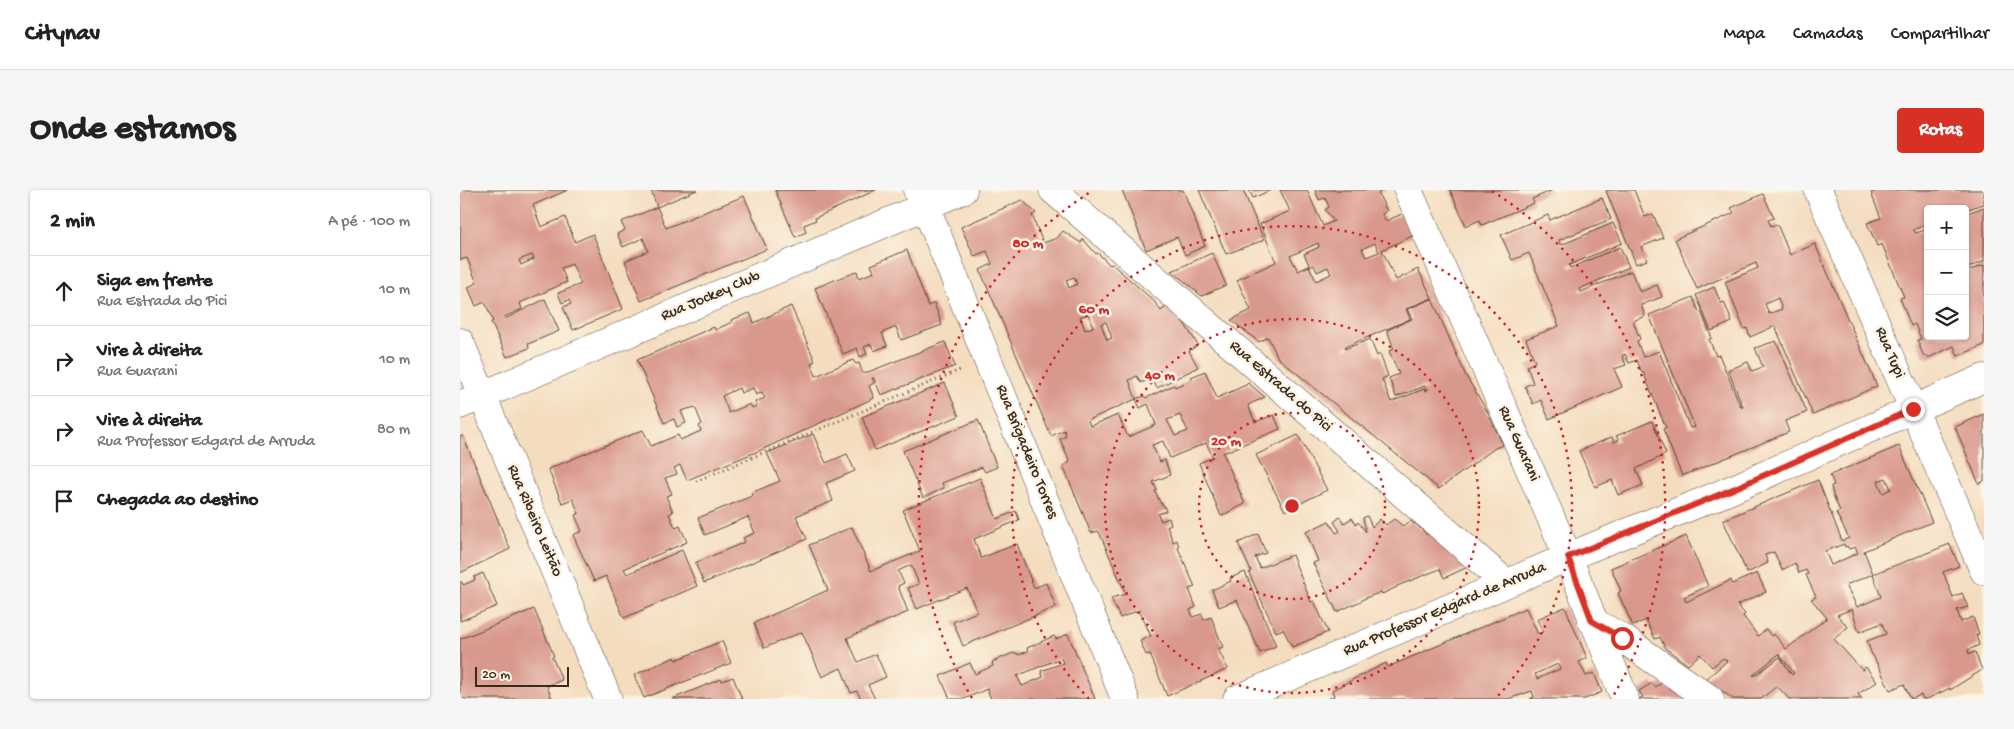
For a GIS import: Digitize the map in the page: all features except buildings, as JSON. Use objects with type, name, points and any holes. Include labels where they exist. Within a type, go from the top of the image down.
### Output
[{"type":"street","name":"Rua Jockey Club","points":[[471,400],[921,197],[963,190]]},
{"type":"street","name":"Rua Estrada do Pici","points":[[1053,190],[1506,583]]},
{"type":"street","name":"Rua Guarani","points":[[1408,190],[1568,557],[1592,621],[1625,699]]},
{"type":"street","name":"Rua Tupi","points":[[1818,190],[1984,572]]},
{"type":"street","name":"Rua Brigadeiro Torres","points":[[921,197],[1125,699]]},
{"type":"street","name":"Rua Ribeiro Leitão","points":[[460,342],[471,400],[608,699]]},
{"type":"street","name":"Rua Professor Edgard de Arruda","points":[[1237,699],[1506,583],[1733,489],[1984,378]]},
{"type":"street","points":[[1592,621],[1622,638],[1710,699]]},
{"type":"path","points":[[696,481],[988,358]]},
{"type":"route","points":[[1622,638],[1592,621],[1568,557],[1733,489],[1913,409]]}]
